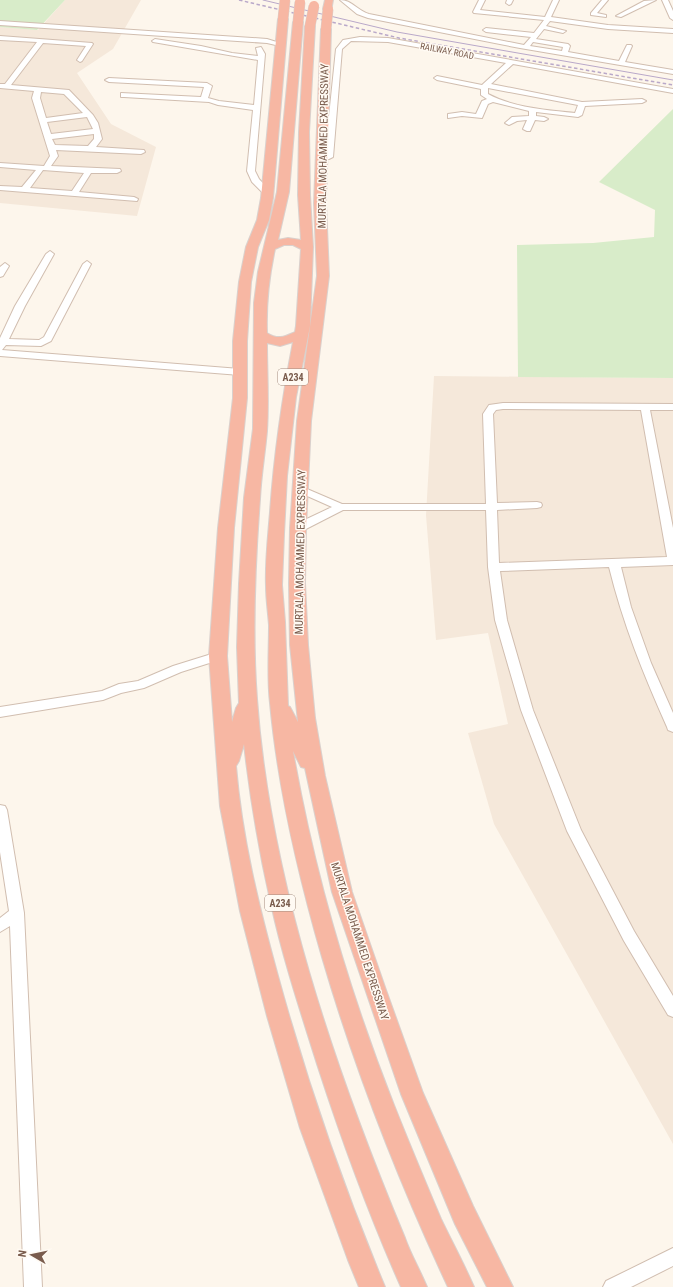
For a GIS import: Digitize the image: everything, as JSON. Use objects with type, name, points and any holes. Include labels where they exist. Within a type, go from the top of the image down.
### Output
[{"type":"highway","points":[[286,0],[274,113],[274,199],[263,220],[252,247],[244,282],[240,342],[240,398],[226,528],[218,656],[230,806],[250,911],[278,1016],[312,1128],[360,1260],[372,1287]]},
{"type":"highway","name":"A234","points":[[300,1],[287,141],[274,199],[270,247],[264,272],[260,303],[260,429],[252,498],[247,584],[246,647],[248,700],[260,801],[283,912],[310,1008],[346,1117],[395,1245],[414,1287]]},
{"type":"highway","name":"MURTALA MOHAMMED EXPRESSWAY","points":[[314,3],[325,64],[320,203],[323,276],[308,387],[298,528],[299,645],[306,718],[316,776],[342,892],[375,990],[412,1094],[464,1215],[500,1287]]},
{"type":"highway","name":"MURTALA MOHAMMED EXPRESSWAY","points":[[329,5],[318,27],[306,87],[304,195],[307,247],[303,326],[288,404],[280,476],[276,534],[274,585],[277,622],[278,700],[283,743],[299,828],[315,898],[346,998],[382,1104],[433,1228],[461,1287]]},
{"type":"highway","points":[[306,87],[325,64]]},
{"type":"highway","points":[[274,113],[287,141]]},
{"type":"highway","points":[[270,247],[279,242],[293,241],[307,247]]},
{"type":"highway","points":[[259,334],[271,342],[286,342],[301,334]]},
{"type":"highway","points":[[227,771],[248,700]]},
{"type":"highway","points":[[278,700],[316,776]]},
{"type":"street","name":"RAILWAY ROAD","points":[[343,0],[359,13],[368,16],[564,54],[673,72]]},
{"type":"street","points":[[482,0],[476,12],[608,27],[673,31]]},
{"type":"street","points":[[501,61],[512,50],[523,46],[534,38],[547,19],[556,0]]},
{"type":"street","points":[[604,16],[593,14],[605,0]]},
{"type":"street","points":[[619,16],[653,0]]},
{"type":"street","points":[[668,2],[673,18]]},
{"type":"street","points":[[1,24],[281,41]]},
{"type":"street","points":[[542,27],[563,31]]},
{"type":"street","points":[[486,30],[566,45],[564,54]]},
{"type":"street","points":[[135,32],[133,36],[138,38],[208,48],[228,54],[252,56],[261,59]]},
{"type":"street","points":[[0,38],[90,44],[80,60]]},
{"type":"street","name":"RAILWAY ROAD","points":[[322,157],[329,157],[339,49],[341,45],[346,42],[358,38],[388,40],[510,63],[540,66],[673,90]]},
{"type":"street","points":[[4,86],[42,40]]},
{"type":"street","points":[[621,63],[629,46]]},
{"type":"street","points":[[259,48],[261,51],[261,59],[251,171],[255,180],[274,199]]},
{"type":"street","points":[[510,63],[485,86],[485,96],[490,100],[560,114],[578,115]]},
{"type":"street","points":[[437,78],[582,104],[642,101]]},
{"type":"street","points":[[109,80],[207,85],[204,99]]},
{"type":"street","points":[[4,86],[66,92],[88,115],[97,131],[98,139],[92,148]]},
{"type":"street","points":[[24,190],[53,159],[44,120],[36,98],[36,94],[40,89]]},
{"type":"street","points":[[124,95],[204,99],[218,103],[257,108]]},
{"type":"street","points":[[451,116],[462,114],[479,116],[485,103],[490,100]]},
{"type":"street","points":[[578,126],[578,115],[582,104]]},
{"type":"street","points":[[527,129],[532,118],[534,108]]},
{"type":"street","points":[[44,120],[88,115]]},
{"type":"street","points":[[509,123],[515,119],[544,119]]},
{"type":"street","points":[[48,137],[97,131]]},
{"type":"street","points":[[51,148],[92,148],[141,152]]},
{"type":"street","points":[[0,165],[89,171],[117,171]]},
{"type":"street","points":[[74,194],[89,171]]},
{"type":"street","points":[[0,188],[134,199]]},
{"type":"street","points":[[50,254],[2,341],[41,343],[48,339],[87,264]]},
{"type":"street","points":[[0,274],[5,266]]},
{"type":"street","points":[[0,353],[240,372]]},
{"type":"street","points":[[673,407],[493,407],[488,414],[494,567],[501,620],[527,710],[574,831],[629,936],[673,1010]]},
{"type":"street","points":[[494,567],[673,560],[645,407]]},
{"type":"street","points":[[300,489],[341,507],[491,507],[537,505]]},
{"type":"street","points":[[298,528],[341,507]]},
{"type":"street","points":[[614,563],[625,607],[642,656],[673,727]]},
{"type":"street","points":[[0,712],[103,695],[120,689],[140,685],[177,669],[218,656]]},
{"type":"street","points":[[0,810],[17,913],[33,1287]]},
{"type":"street","points":[[0,926],[17,913]]},
{"type":"street","points":[[612,1287],[673,1257]]},
{"type":"shaded area","points":[[65,0],[141,0],[113,49],[77,73],[111,124],[156,147],[137,216],[0,203],[0,27],[38,30]]},
{"type":"shaded area","points":[[434,376],[673,378],[673,1144],[494,824],[468,733],[508,724],[488,633],[436,640],[426,515]]},
{"type":"green space","points":[[0,0],[65,0],[37,30],[0,27]]},
{"type":"green space","points":[[673,109],[673,378],[518,377],[517,245],[593,243],[654,237],[655,210],[599,182]]},
{"type":"tram line","points":[[263,0],[397,32],[673,80]]},
{"type":"railway","points":[[239,0],[399,38],[673,85]]}]
